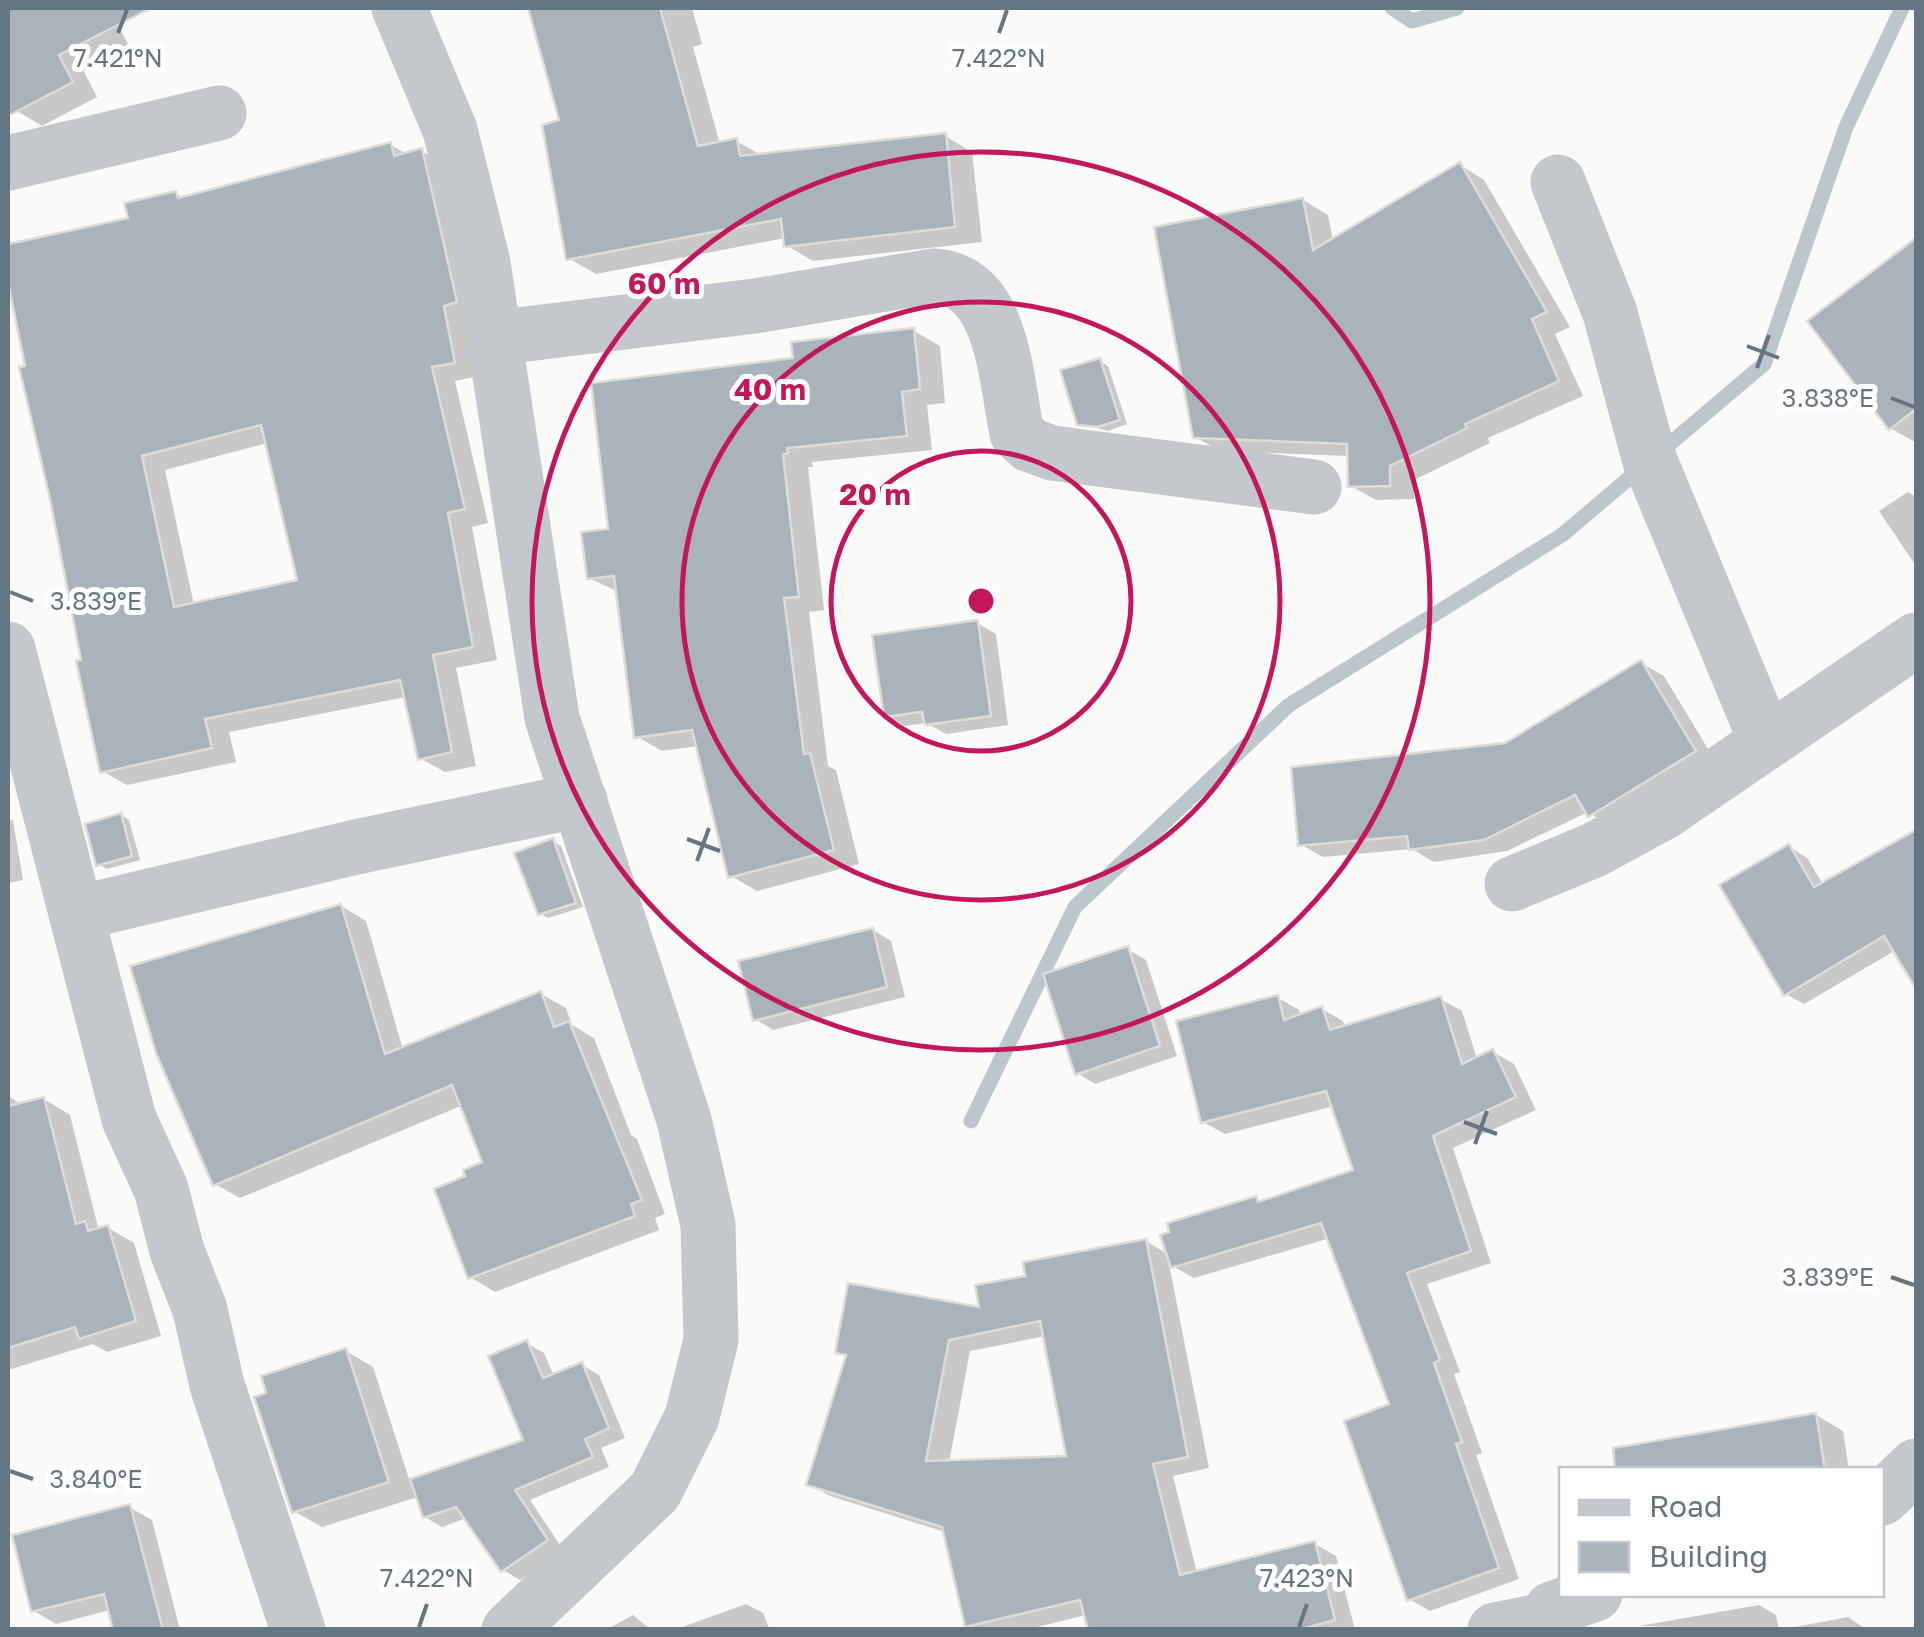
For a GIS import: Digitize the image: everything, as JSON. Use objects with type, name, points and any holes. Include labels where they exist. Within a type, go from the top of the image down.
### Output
[{"type":"street","points":[[398,8],[450,130],[483,263],[552,718],[684,1120],[708,1225],[711,1340],[692,1417],[655,1491],[509,1630]]},
{"type":"street","points":[[8,163],[219,113]]},
{"type":"street","points":[[1558,182],[1610,313],[1650,461],[1766,741]]},
{"type":"street","points":[[494,338],[755,306],[933,276],[954,277],[983,299],[1017,432],[1030,445],[1052,453],[1314,487]]},
{"type":"street","points":[[1512,884],[1594,850],[1664,812],[1916,640]]},
{"type":"street","points":[[8,649],[129,1119],[161,1189],[177,1252],[200,1310],[217,1386],[298,1630]]},
{"type":"street","points":[[78,913],[356,846],[580,800]]},
{"type":"street","points":[[1884,1496],[1916,1466]]},
{"type":"street","points":[[1528,1626],[1552,1609],[1587,1597]]},
{"type":"building","points":[[8,8],[151,8],[59,55],[73,82],[8,116]]},
{"type":"building","points":[[528,8],[660,8],[698,146],[737,138],[740,156],[946,133],[955,227],[784,247],[781,219],[566,260],[542,125],[559,120]]},
{"type":"building","points":[[391,142],[394,156],[422,148],[457,302],[444,306],[455,363],[432,367],[465,509],[448,513],[473,647],[433,655],[452,752],[418,760],[400,680],[205,719],[212,748],[100,773],[76,661],[81,660],[50,499],[19,367],[25,366],[8,282],[8,244],[128,218],[124,203],[176,191],[178,198]],"holes":[[[261,425],[297,580],[174,607],[142,456]]]},
{"type":"building","points":[[1460,162],[1547,312],[1532,319],[1559,381],[1465,424],[1467,428],[1390,466],[1390,486],[1348,487],[1347,444],[1193,438],[1154,227],[1303,198],[1313,250]]},
{"type":"building","points":[[1916,238],[1916,409],[1889,430],[1807,321]]},
{"type":"building","points":[[914,328],[920,389],[902,392],[907,436],[787,448],[788,453],[783,454],[799,597],[784,598],[804,754],[810,753],[834,850],[728,878],[692,730],[634,738],[614,576],[587,579],[581,532],[608,529],[591,383],[793,358],[791,342]]},
{"type":"building","points":[[1100,358],[1120,420],[1098,427],[1077,425],[1060,370]]},
{"type":"building","points":[[978,620],[991,716],[925,725],[922,712],[884,717],[872,635]]},
{"type":"building","points":[[1641,660],[1696,751],[1588,817],[1575,795],[1484,840],[1409,850],[1407,836],[1298,846],[1291,767],[1505,743]]},
{"type":"building","points":[[121,813],[132,856],[96,866],[85,824]]},
{"type":"building","points":[[1916,830],[1916,989],[1884,936],[1784,996],[1719,885],[1789,844],[1814,887]]},
{"type":"building","points":[[553,838],[576,903],[538,915],[514,853]]},
{"type":"building","points":[[341,904],[385,1054],[541,991],[554,1027],[569,1021],[642,1200],[631,1204],[635,1216],[468,1279],[434,1189],[465,1176],[463,1170],[482,1162],[452,1085],[213,1186],[156,1053],[130,966]]},
{"type":"building","points":[[873,928],[887,987],[753,1021],[738,961]]},
{"type":"building","points":[[1128,946],[1160,1046],[1075,1075],[1043,974]]},
{"type":"building","points":[[1278,995],[1284,1020],[1322,1006],[1330,1030],[1441,996],[1462,1064],[1493,1049],[1516,1097],[1433,1136],[1471,1251],[1407,1273],[1440,1360],[1434,1363],[1462,1442],[1456,1444],[1499,1568],[1407,1601],[1344,1421],[1389,1404],[1321,1223],[1171,1268],[1160,1235],[1169,1232],[1167,1223],[1256,1196],[1258,1202],[1353,1170],[1326,1091],[1201,1123],[1176,1021]]},
{"type":"building","points":[[44,1097],[76,1224],[85,1221],[88,1231],[108,1225],[136,1321],[79,1339],[75,1327],[8,1348],[8,1106]]},
{"type":"building","points":[[1146,1239],[1188,1457],[1153,1464],[1180,1575],[1315,1541],[1335,1620],[1298,1630],[1088,1630],[1080,1600],[965,1627],[942,1527],[806,1485],[846,1355],[835,1353],[848,1283],[979,1307],[975,1285],[1025,1276],[1023,1262]],"holes":[[[1040,1321],[1066,1456],[926,1461],[949,1340]]]},
{"type":"building","points":[[527,1340],[543,1378],[582,1362],[609,1428],[585,1439],[593,1457],[515,1490],[548,1540],[501,1572],[456,1507],[423,1518],[410,1479],[523,1440],[488,1356]]},
{"type":"building","points":[[346,1348],[389,1482],[292,1513],[254,1397],[266,1393],[261,1376]]},
{"type":"building","points":[[1816,1413],[1825,1467],[1615,1467],[1613,1448]]},
{"type":"building","points":[[130,1504],[163,1630],[113,1630],[104,1594],[31,1612],[12,1535]]},
{"type":"waterway","points":[[1392,8],[1412,21],[1457,8]]},
{"type":"waterway","points":[[971,1121],[1075,907],[1289,705],[1562,535],[1764,364],[1846,127],[1902,8]]}]
